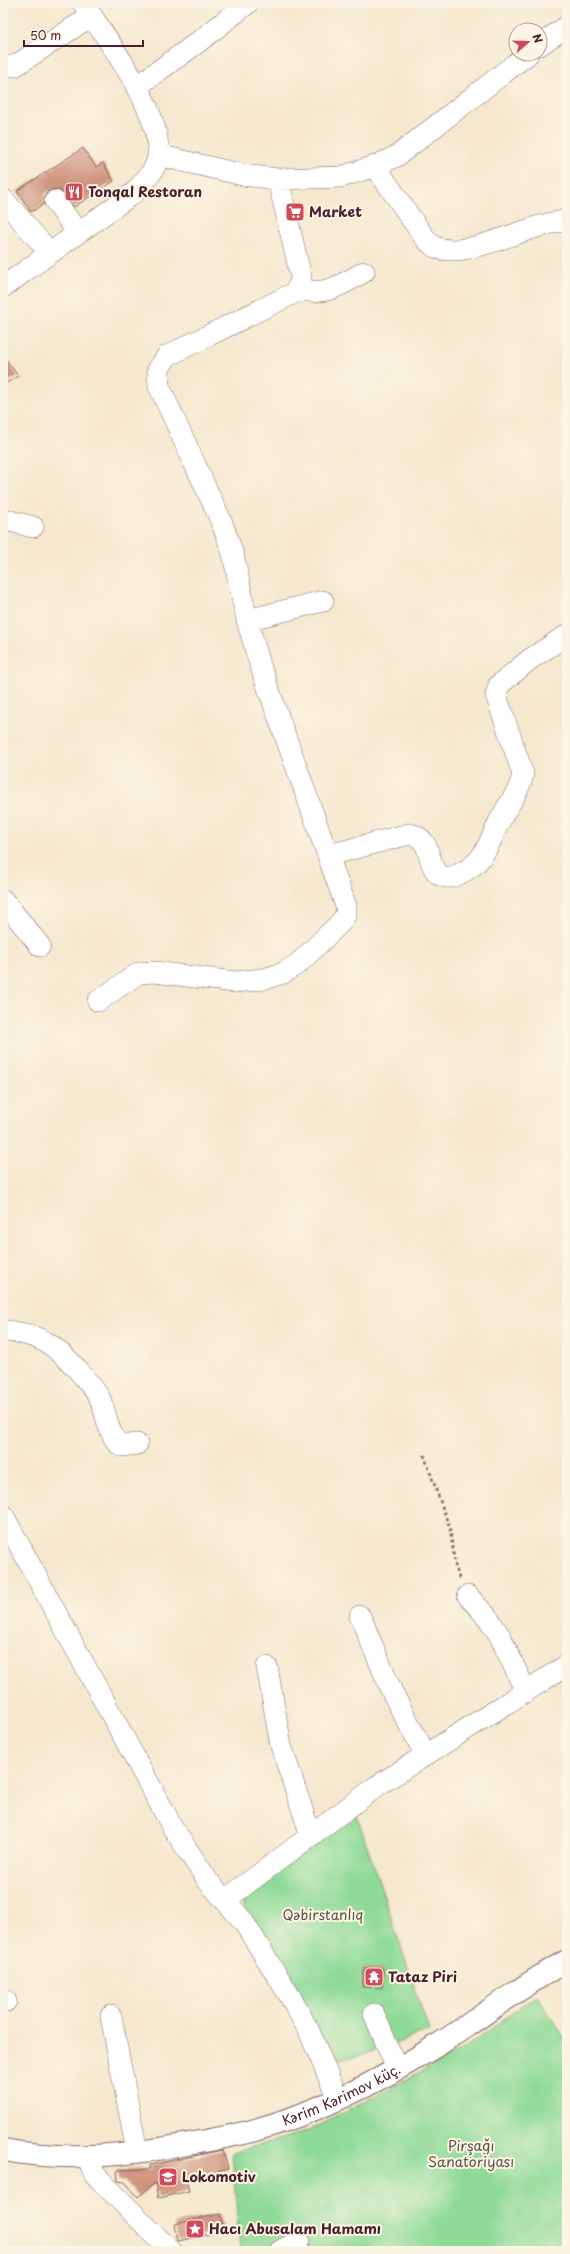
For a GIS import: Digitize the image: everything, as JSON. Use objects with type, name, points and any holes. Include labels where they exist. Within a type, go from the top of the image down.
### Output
[{"type":"main road","name":"Kərim Kərimov küç.","points":[[3,2150],[88,2158],[137,2152],[256,2130],[338,2099],[397,2069],[442,2042],[524,1986],[567,1961]]},
{"type":"street","points":[[136,86],[197,43],[248,3]]},
{"type":"street","points":[[3,66],[15,66],[87,9],[136,86],[153,123],[158,155],[155,166],[147,179],[135,192],[3,287]]},
{"type":"street","points":[[548,39],[567,26]]},
{"type":"street","points":[[158,155],[243,175],[278,179],[341,177],[375,166],[397,156],[518,62]]},
{"type":"street","points":[[375,166],[424,237],[434,247],[461,250],[529,228],[557,221],[567,221]]},
{"type":"street","points":[[98,1001],[139,973],[154,972],[235,982],[264,979],[283,973],[299,963],[341,922],[346,914],[346,906],[329,855],[261,668],[247,620],[233,554],[222,523],[160,386],[158,370],[166,356],[294,293],[299,288],[301,277],[278,179]]},
{"type":"street","points":[[3,199],[50,253]]},
{"type":"street","points":[[56,201],[78,233]]},
{"type":"street","points":[[299,288],[308,292],[325,291],[364,272]]},
{"type":"street","points":[[3,519],[33,527]]},
{"type":"street","points":[[247,620],[323,601]]},
{"type":"street","points":[[329,855],[409,834],[418,835],[424,841],[436,872],[444,877],[452,877],[463,872],[481,859],[488,848],[500,820],[521,786],[523,774],[496,695],[499,685],[529,660],[567,635]]},
{"type":"street","points":[[3,900],[40,946]]},
{"type":"street","points":[[4,1327],[25,1333],[60,1350],[89,1383],[99,1397],[114,1440],[122,1446],[137,1444]]},
{"type":"street","points":[[3,1516],[173,1828],[194,1863],[254,1937],[291,1998],[309,2031],[338,2099]]},
{"type":"street","points":[[468,1596],[488,1618],[500,1636],[526,1692]]},
{"type":"street","points":[[360,1616],[393,1694],[425,1754]]},
{"type":"street","points":[[225,1900],[348,1807],[425,1754],[567,1665]]},
{"type":"street","points":[[267,1667],[281,1746],[311,1836]]},
{"type":"street","points":[[374,2014],[397,2069]]},
{"type":"street","points":[[111,2016],[137,2152]]},
{"type":"street","points":[[88,2158],[94,2172],[100,2180],[171,2251]]},
{"type":"street","points":[[280,2251],[299,2241]]},
{"type":"path","points":[[424,1455],[450,1529],[455,1565],[460,1584],[468,1596]]},
{"type":"green space","name":"Qəbirstanlıq","points":[[355,1810],[429,2031],[371,2052],[348,2058],[336,2059],[326,2051],[241,1899]]},
{"type":"green space","name":"Pirşağı Sanatoriyası","points":[[537,1995],[567,2042],[567,2251],[240,2251],[232,2153],[309,2131],[463,2049]]},
{"type":"building","points":[[83,148],[96,167],[103,163],[114,181],[74,207],[60,190],[54,189],[48,191],[44,196],[44,204],[31,212],[17,191]]},
{"type":"building","points":[[3,355],[18,376],[3,385]]},
{"type":"building","points":[[364,1968],[383,1969],[382,1988],[362,1987]]},
{"type":"building","points":[[223,2150],[228,2169],[186,2179],[189,2191],[158,2198],[155,2183],[138,2197],[125,2182],[118,2181],[117,2170],[151,2169],[150,2165]]},
{"type":"building","points":[[220,2214],[224,2231],[178,2241],[175,2224]]},
{"type":"place","name":"Tonqal Restoran","points":[[74,192]]},
{"type":"place","name":"Market","points":[[295,212]]},
{"type":"place","name":"Tataz Piri","points":[[374,1977]]},
{"type":"place","name":"Lokomotiv","points":[[168,2177]]},
{"type":"place","name":"Hacı Abusalam Hamamı","points":[[195,2229]]}]
